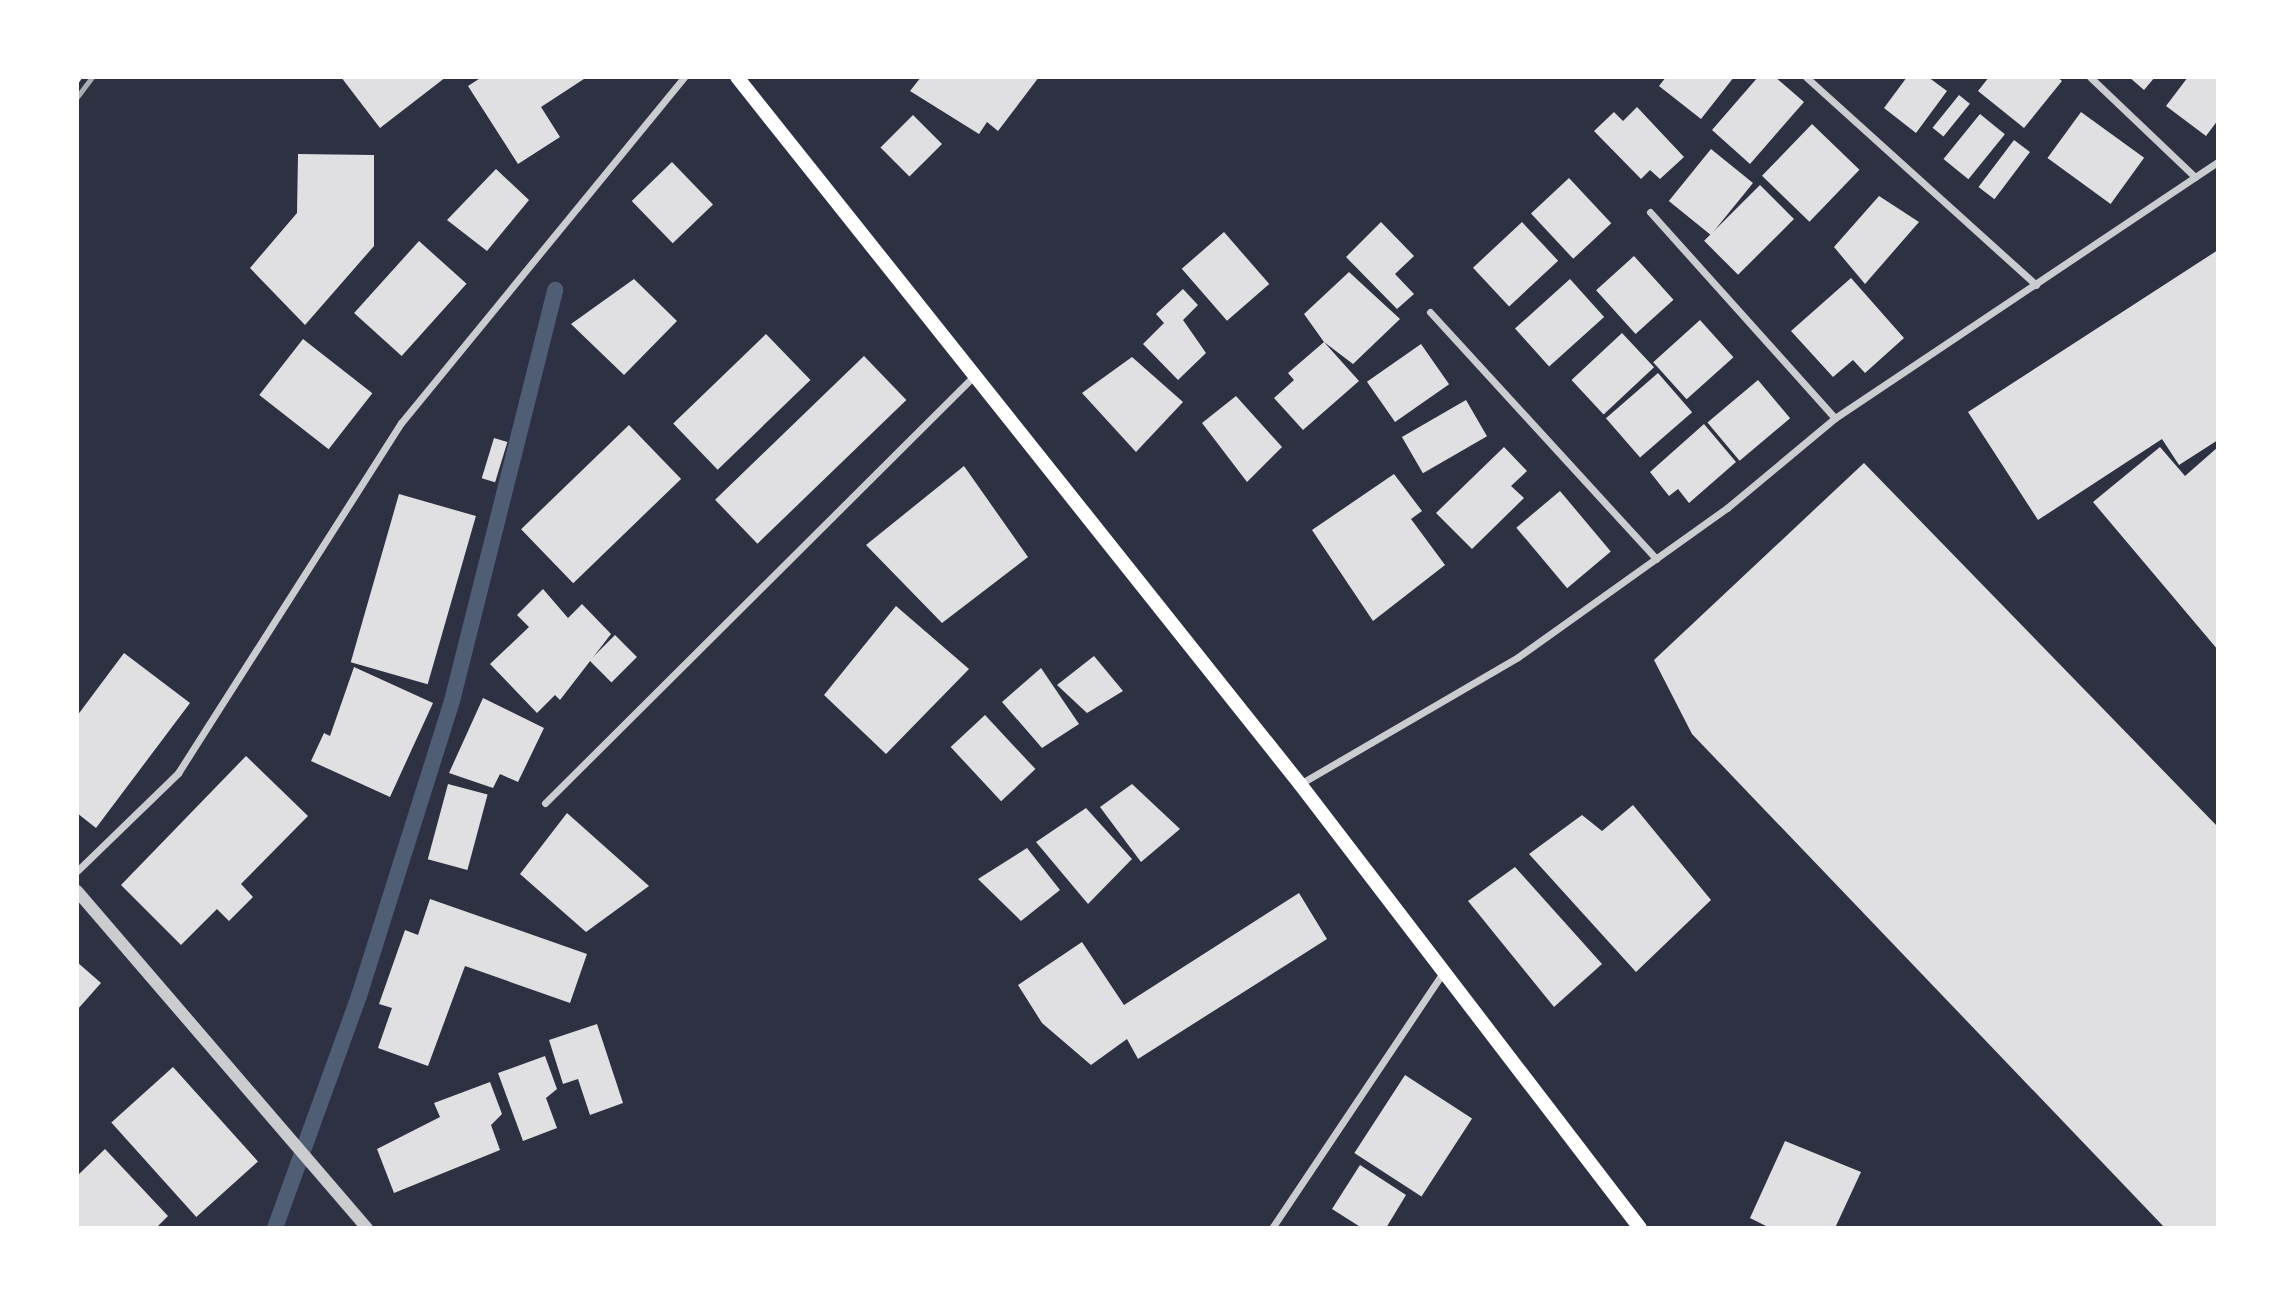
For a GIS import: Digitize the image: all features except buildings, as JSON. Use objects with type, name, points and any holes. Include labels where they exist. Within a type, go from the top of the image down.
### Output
[{"type":"main road","points":[[737,77],[972,378],[1300,784],[1640,1228]]},
{"type":"street","points":[[77,871],[178,773],[401,423],[684,77]]},
{"type":"street","points":[[1806,77],[2036,285]]},
{"type":"street","points":[[2090,77],[2195,177]]},
{"type":"street","points":[[1300,784],[1518,657],[1656,559],[1835,418],[2218,162]]},
{"type":"street","points":[[1650,212],[1835,418]]},
{"type":"street","points":[[1430,312],[1656,559]]},
{"type":"street","points":[[545,803],[972,378]]},
{"type":"street","points":[[77,891],[367,1228]]},
{"type":"street","points":[[1272,1228],[1443,973]]},
{"type":"waterway","points":[[275,1228],[359,996],[452,701],[555,290]]},
{"type":"railway","points":[[77,97],[92,77]]}]
